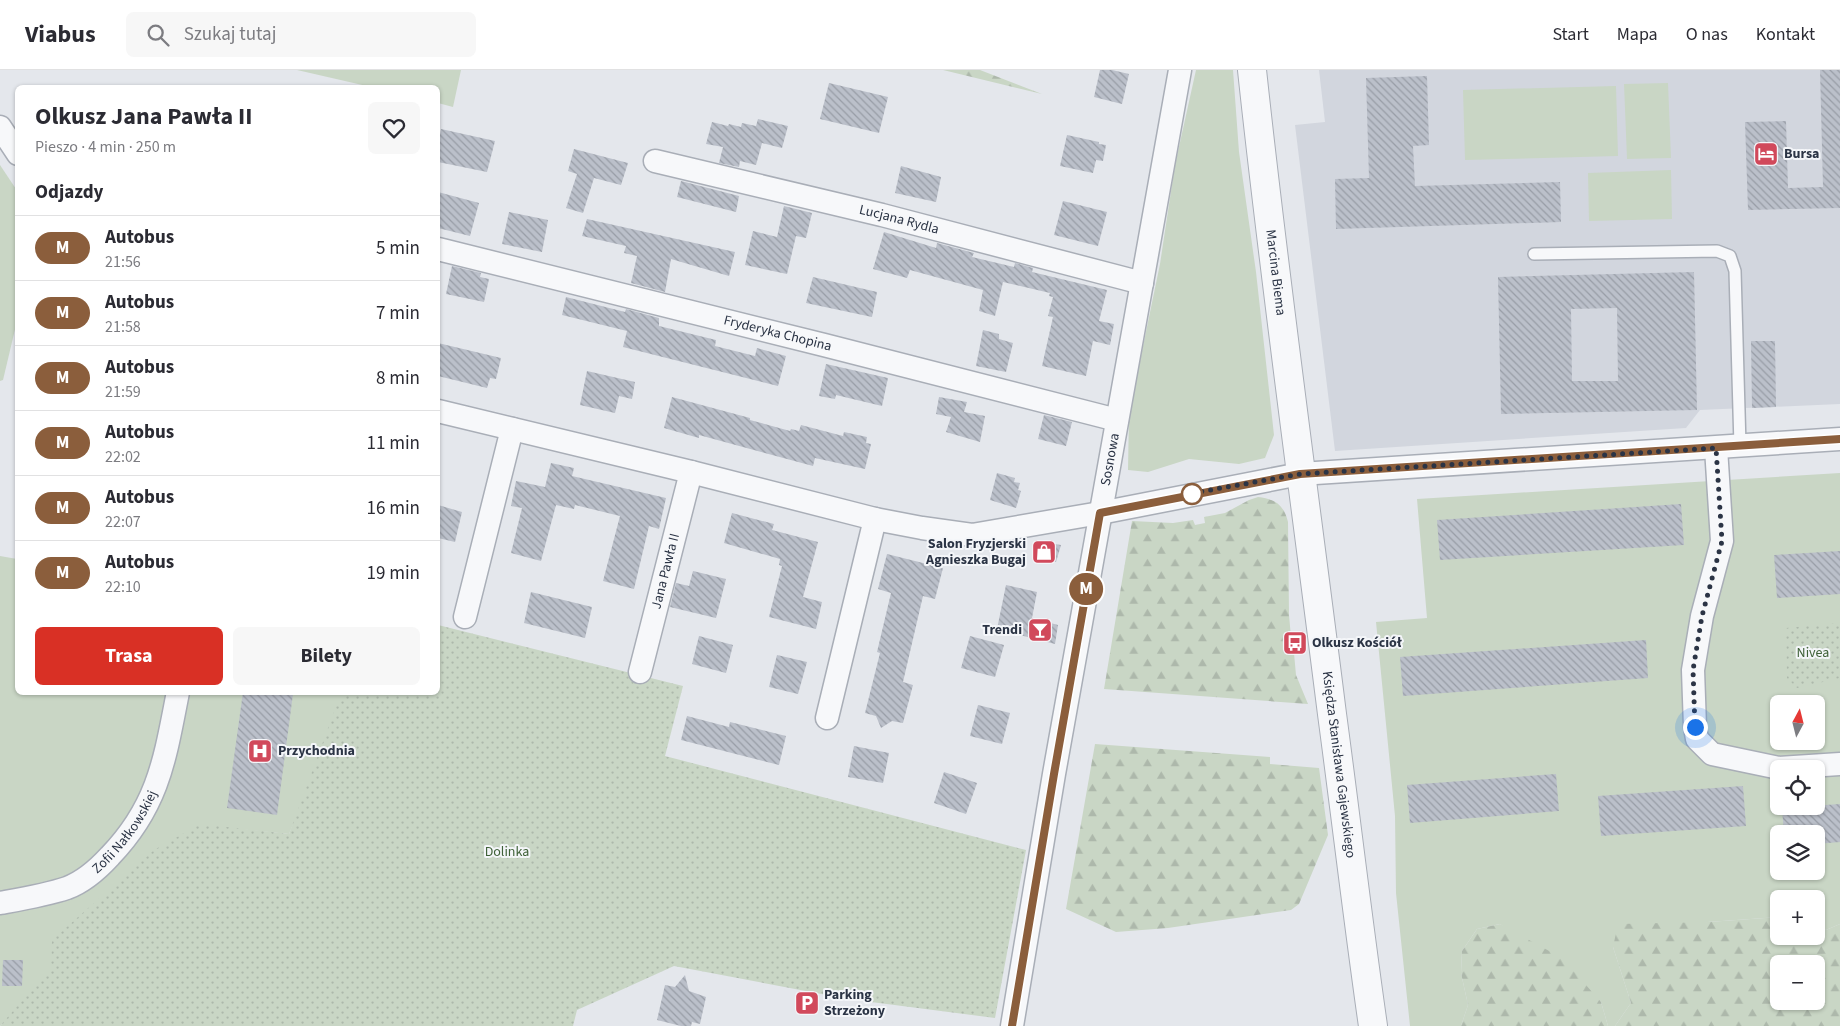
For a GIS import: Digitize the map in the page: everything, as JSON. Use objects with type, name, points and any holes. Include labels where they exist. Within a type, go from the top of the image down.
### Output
[{"type":"street","name":"Sosnowa","points":[[1012,1026],[1054,774],[1180,70]]},
{"type":"street","name":"Marcina Biema","points":[[1252,70],[1269,234],[1300,474]]},
{"type":"street","points":[[0,127],[15,149]]},
{"type":"street","name":"Lucjana Rydla","points":[[655,161],[882,215],[1142,283]]},
{"type":"street","name":"Fryderyka Chopina","points":[[440,249],[1118,420]]},
{"type":"street","points":[[440,411],[875,519],[972,535],[1100,513],[1300,474],[1840,439]]},
{"type":"street","points":[[465,617],[512,429]]},
{"type":"street","points":[[1716,448],[1722,541],[1702,616],[1693,670],[1697,739],[1712,754],[1778,768],[1840,764]]},
{"type":"street","name":"Jana Pawła II","points":[[640,672],[691,472]]},
{"type":"street","name":"Księdza Stanisława Gajewskiego","points":[[1300,474],[1333,715],[1354,894],[1373,1026]]},
{"type":"street","points":[[827,718],[875,519]]},
{"type":"street","name":"Zofii Nałkowskiej","points":[[0,903],[69,887],[99,868],[123,843],[139,820],[153,794],[164,763],[177,695]]},
{"type":"lane","points":[[1534,254],[1717,251],[1730,256],[1735,271],[1740,446]]},
{"type":"shaded area","points":[[1319,70],[1840,70],[1840,404],[1700,410],[1686,428],[1335,451],[1295,125],[1325,122]]},
{"type":"green space","points":[[297,70],[461,70],[453,107],[440,104],[440,85],[362,85]]},
{"type":"green space","points":[[943,70],[980,70],[1042,94]]},
{"type":"green space","points":[[1196,70],[1233,70],[1239,152],[1256,272],[1274,435],[1265,458],[1239,464],[1189,459],[1148,472],[1128,470],[1129,414],[1160,264],[1175,165]]},
{"type":"green space","points":[[1668,83],[1671,158],[1627,159],[1624,84]]},
{"type":"green space","points":[[1616,86],[1618,156],[1465,160],[1463,90]]},
{"type":"green space","points":[[0,165],[15,188],[15,329],[3,380],[0,381]]},
{"type":"green space","points":[[1671,170],[1672,219],[1589,221],[1588,173]]},
{"type":"green space","points":[[1840,473],[1840,924],[1825,930],[1825,890],[1770,890],[1770,918],[1708,922],[1613,947],[1631,1003],[1615,1026],[1608,1026],[1601,1002],[1500,924],[1477,929],[1462,951],[1461,973],[1468,1005],[1461,1026],[1410,1026],[1396,893],[1395,816],[1376,622],[1427,618],[1417,499]]},
{"type":"green space","points":[[1258,497],[1269,499],[1278,504],[1284,511],[1288,522],[1291,637],[1285,638],[1287,654],[1294,653],[1296,675],[1308,704],[1104,689],[1132,521],[1173,523],[1193,520],[1195,525],[1205,523],[1204,517],[1225,513]]},
{"type":"green space","points":[[0,556],[15,559],[15,695],[347,695],[289,834],[200,825],[0,1026]]},
{"type":"green space","name":"Nivea","points":[[1840,623],[1840,678],[1797,688],[1787,678],[1786,628]]},
{"type":"green space","name":"Dolinka","points":[[440,625],[683,686],[665,756],[1026,850],[995,1018],[848,999],[674,966],[577,1010],[573,1026],[0,1026],[51,967],[52,940],[154,850],[200,824],[289,834],[340,695],[440,695]]},
{"type":"green space","points":[[1095,744],[1270,757],[1270,764],[1319,768],[1328,835],[1299,904],[1291,910],[1168,928],[1116,932],[1066,909]]},
{"type":"green space","points":[[1770,918],[1770,945],[1825,945],[1825,930],[1840,924],[1840,1026],[1615,1026],[1631,1003],[1613,947],[1618,924],[1708,922]]},
{"type":"green space","points":[[1500,924],[1562,958],[1601,1002],[1608,1026],[1461,1026],[1468,1005],[1461,973],[1462,951],[1477,929]]},
{"type":"building","points":[[1100,70],[1112,70],[1129,74],[1122,104],[1094,97]]},
{"type":"building","name":"Bursa","points":[[1820,70],[1840,70],[1840,208],[1748,210],[1745,122],[1786,121],[1788,188],[1823,187]]},
{"type":"building","points":[[1427,76],[1429,145],[1413,146],[1415,186],[1560,182],[1561,222],[1336,229],[1335,179],[1369,178],[1366,78]]},
{"type":"building","points":[[829,83],[888,97],[879,133],[820,119]]},
{"type":"building","points":[[758,119],[788,126],[782,148],[762,143],[756,165],[740,161],[739,167],[719,163],[723,147],[706,144],[712,122],[741,127],[742,123],[756,126]]},
{"type":"building","points":[[441,129],[495,141],[487,172],[440,162]]},
{"type":"building","points":[[1067,135],[1106,145],[1103,161],[1096,160],[1093,173],[1060,166]]},
{"type":"building","points":[[574,149],[628,163],[621,185],[594,178],[583,213],[566,208],[577,174],[568,171]]},
{"type":"building","points":[[901,166],[941,177],[936,202],[895,193]]},
{"type":"building","points":[[681,181],[739,196],[736,212],[677,197]]},
{"type":"building","points":[[440,193],[479,203],[470,236],[440,228]]},
{"type":"building","points":[[1063,201],[1107,212],[1098,246],[1054,235]]},
{"type":"building","points":[[784,206],[812,213],[806,238],[796,236],[787,274],[745,265],[753,231],[777,237]]},
{"type":"building","points":[[509,212],[548,220],[542,252],[502,244]]},
{"type":"building","points":[[587,219],[735,252],[729,276],[671,259],[665,292],[631,283],[637,256],[624,253],[626,246],[582,236]]},
{"type":"building","points":[[884,232],[936,248],[937,243],[974,253],[972,257],[1014,267],[1015,263],[1033,268],[1032,272],[1107,290],[1099,321],[1114,324],[1110,345],[1093,341],[1086,376],[1042,366],[1053,317],[1048,316],[1053,297],[1049,296],[1050,293],[1003,282],[995,316],[979,311],[983,290],[910,270],[907,278],[873,269]]},
{"type":"building","points":[[452,266],[481,273],[480,277],[489,279],[484,302],[446,294]]},
{"type":"building","points":[[1694,272],[1697,410],[1501,414],[1498,277]],"holes":[[[1617,308],[1618,381],[1572,381],[1571,309]]]},
{"type":"building","points":[[813,277],[877,292],[872,317],[806,303]]},
{"type":"building","points":[[566,297],[625,312],[626,309],[659,318],[659,326],[716,340],[715,346],[755,356],[757,348],[786,356],[778,386],[623,347],[627,331],[562,315]]},
{"type":"building","points":[[983,330],[999,334],[999,339],[1013,343],[1006,372],[976,366]]},
{"type":"building","points":[[1751,341],[1775,341],[1776,407],[1752,408]]},
{"type":"building","points":[[440,343],[501,358],[496,379],[490,378],[487,388],[440,376]]},
{"type":"building","points":[[826,364],[888,378],[882,406],[836,395],[835,399],[819,396]]},
{"type":"building","points":[[587,371],[635,382],[632,399],[619,396],[615,413],[580,405]]},
{"type":"building","points":[[672,397],[790,431],[791,429],[799,431],[801,425],[843,436],[844,432],[867,437],[866,443],[871,444],[865,469],[815,458],[813,466],[699,435],[699,438],[664,428]]},
{"type":"building","points":[[939,397],[967,402],[964,412],[985,416],[980,442],[946,432],[951,417],[936,414]]},
{"type":"building","points":[[1044,415],[1072,422],[1066,446],[1038,439]]},
{"type":"building","points":[[551,463],[574,468],[572,476],[666,498],[659,529],[649,526],[634,589],[603,581],[620,516],[575,505],[574,509],[556,505],[541,561],[511,553],[522,508],[511,506],[516,481],[545,487]]},
{"type":"building","points":[[997,473],[1015,478],[1014,482],[1020,483],[1018,490],[1021,491],[1016,508],[990,500]]},
{"type":"building","points":[[1681,504],[1684,545],[1440,560],[1437,520]]},
{"type":"building","points":[[440,506],[462,512],[455,542],[440,538]]},
{"type":"building","points":[[732,513],[774,524],[772,530],[818,542],[803,597],[822,602],[816,629],[769,617],[782,566],[779,565],[780,559],[724,543]]},
{"type":"building","points":[[1036,541],[1061,545],[1056,562],[1032,555]]},
{"type":"building","points":[[1840,551],[1840,594],[1777,598],[1774,555]]},
{"type":"building","points":[[887,554],[943,568],[935,599],[923,596],[903,682],[913,685],[903,723],[892,721],[881,728],[876,716],[865,713],[880,653],[877,652],[891,593],[878,589]]},
{"type":"building","points":[[693,571],[726,579],[716,618],[670,607],[676,583],[689,586]]},
{"type":"building","points":[[1006,585],[1037,592],[1032,618],[1058,625],[1055,644],[997,629]]},
{"type":"building","points":[[531,592],[592,607],[585,638],[524,623]]},
{"type":"building","points":[[699,636],[733,645],[726,673],[692,664]]},
{"type":"building","points":[[970,636],[1004,645],[995,677],[961,668]]},
{"type":"building","points":[[1646,640],[1648,678],[1403,696],[1400,657]]},
{"type":"building","points":[[777,655],[807,662],[798,694],[769,687]]},
{"type":"building","name":"Przychodnia","points":[[243,695],[293,695],[277,815],[227,808]]},
{"type":"building","points":[[978,705],[1010,713],[1002,744],[970,736]]},
{"type":"building","points":[[687,716],[729,727],[730,722],[786,736],[779,765],[681,740]]},
{"type":"building","points":[[854,746],[889,753],[883,783],[848,777]]},
{"type":"building","points":[[944,772],[977,783],[966,814],[934,803]]},
{"type":"building","points":[[1556,774],[1559,811],[1410,823],[1407,785]]},
{"type":"building","points":[[1743,786],[1746,826],[1601,836],[1598,796]]},
{"type":"building","points":[[1840,804],[1840,842],[1825,843],[1825,825],[1783,825],[1783,815],[1825,815],[1825,805]]},
{"type":"building","points":[[3,960],[23,960],[22,986],[2,986]]},
{"type":"building","points":[[685,975],[689,991],[706,997],[700,1024],[692,1022],[691,1026],[681,1026],[657,1020],[665,985],[675,987]]},
{"type":"bus line","name":"M","points":[[1012,1026],[1100,513],[1300,474],[1840,439]]},
{"type":"place","name":"Bursa","points":[[1766,154]]},
{"type":"place","name":"Salon Fryzjerski Agnieszka Bugaj","points":[[1044,552]]},
{"type":"place","name":"Trendi","points":[[1040,630]]},
{"type":"place","name":"Olkusz Kościół","points":[[1295,643]]},
{"type":"place","name":"Przychodnia","points":[[260,751]]},
{"type":"place","name":"Parking Strzeżony","points":[[807,1003]]},
{"type":"route","points":[[1192,494],[1188,494],[1300,474],[1355,469],[1716,448],[1722,541],[1702,616],[1693,670],[1695,727]]}]
